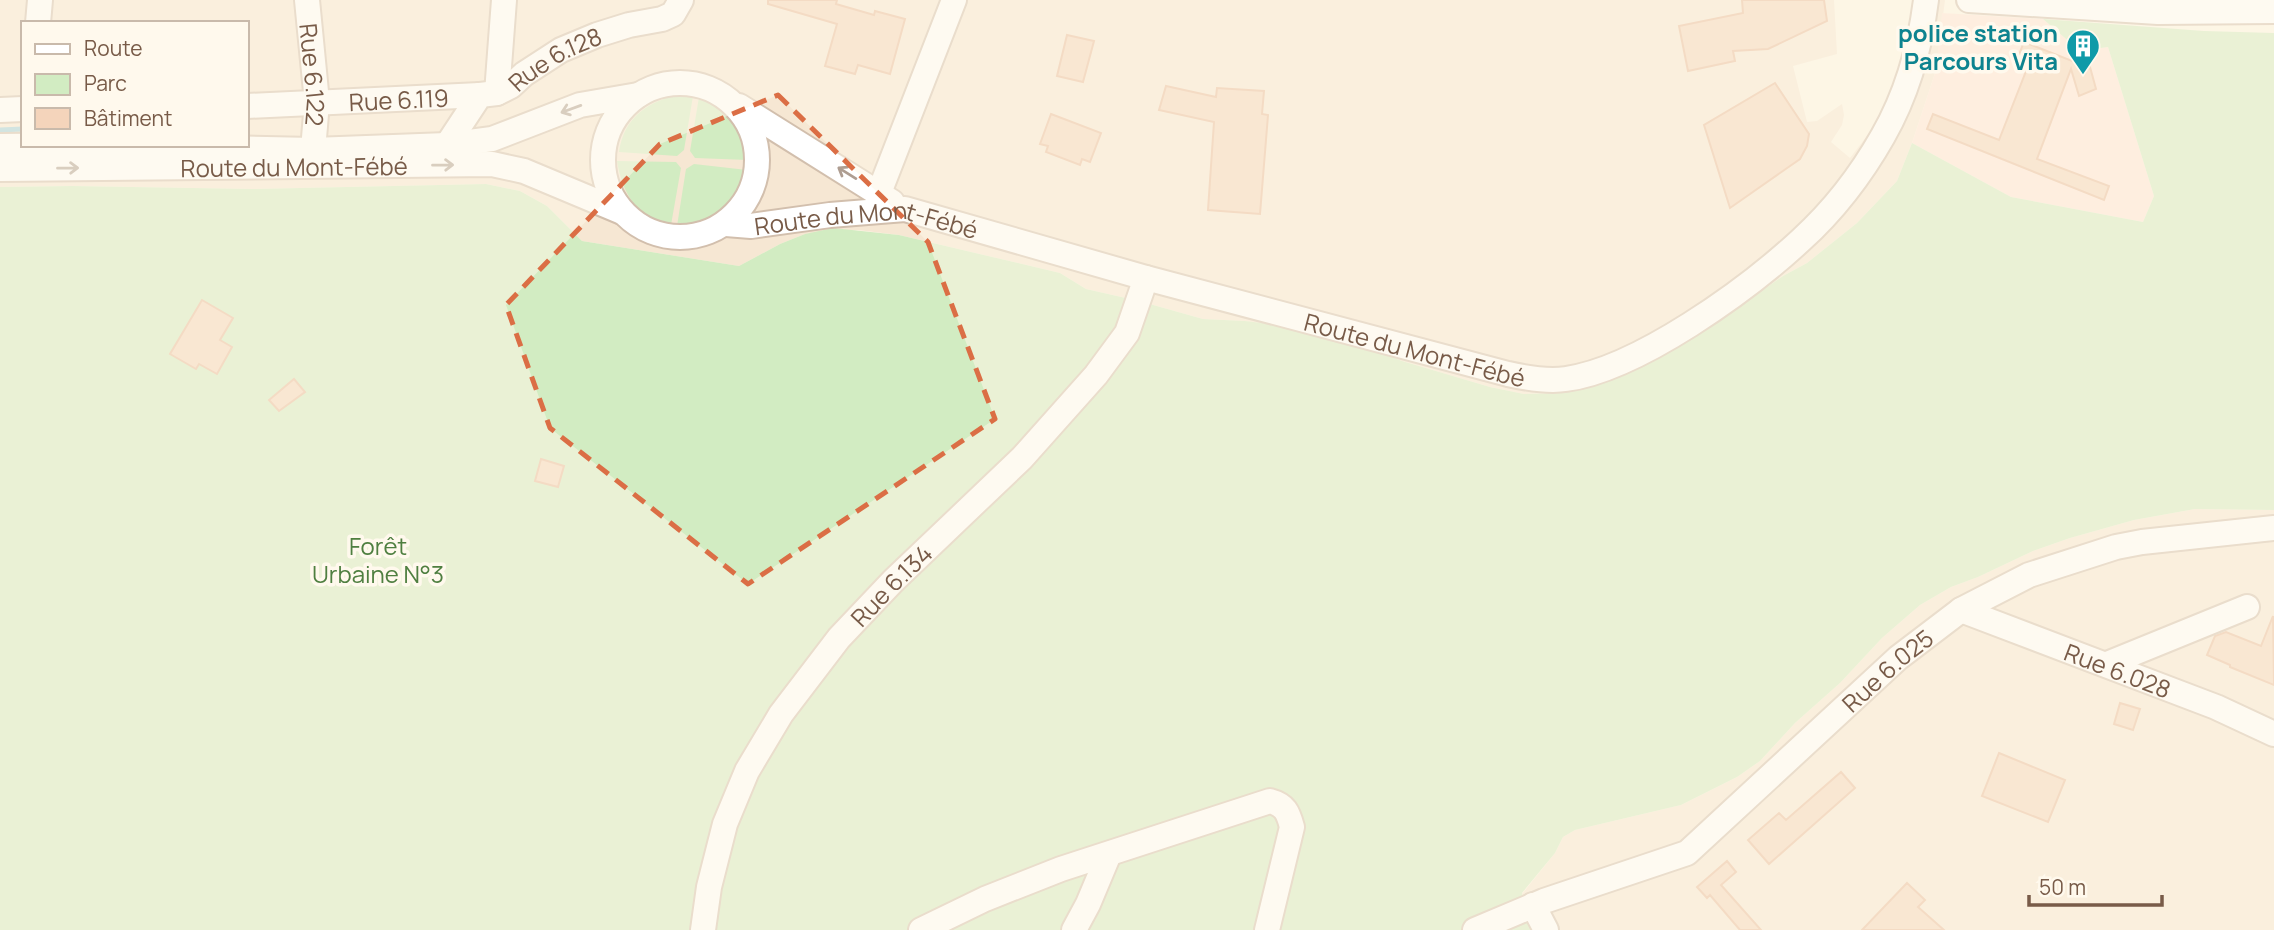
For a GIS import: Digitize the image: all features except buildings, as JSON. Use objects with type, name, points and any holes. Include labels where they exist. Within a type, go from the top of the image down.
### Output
[{"type":"street","points":[[38,21],[40,0]]},
{"type":"street","name":"Rue 6.122","points":[[307,0],[317,102],[313,150]]},
{"type":"street","points":[[488,94],[504,0]]},
{"type":"street","name":"Rue 6.128","points":[[447,145],[488,94],[511,86],[524,74],[561,50],[597,35],[673,14],[681,0]]},
{"type":"street","points":[[879,193],[954,0]]},
{"type":"street","name":"Route du Mont-Fébé","points":[[726,224],[751,226],[830,215],[905,209],[1146,278],[1508,374],[1564,380],[1605,368],[1688,326],[1750,282],[1802,240],[1837,201],[1873,153],[1903,96],[1919,45],[1926,0]]},
{"type":"street","points":[[1969,0],[2158,12],[2274,11]]},
{"type":"street","points":[[733,103],[748,121],[756,143],[758,166],[748,198],[726,224],[692,238],[671,238],[644,230],[622,212],[605,180],[603,155],[608,132],[620,111],[638,95],[657,86],[677,82],[697,84],[716,91],[905,209]]},
{"type":"street","name":"Rue 6.119","points":[[248,106],[488,94]]},
{"type":"street","name":"Route du Mont-Fébé","points":[[183,147],[313,150],[447,145],[492,139],[580,106],[638,95]]},
{"type":"street","points":[[0,110],[21,109]]},
{"type":"street","name":"Route du Mont-Fébé","points":[[0,146],[21,146]]},
{"type":"street","name":"Route du Mont-Fébé","points":[[0,169],[492,164],[524,171],[622,212]]},
{"type":"street","name":"Rue 6.134","points":[[704,930],[709,887],[725,824],[747,771],[781,714],[839,638],[893,581],[1022,458],[1096,375],[1127,333],[1146,278]]},
{"type":"street","name":"Rue 6.025","points":[[1475,930],[1538,903],[1686,853],[1898,658],[1961,610],[2029,575],[2116,547],[2142,542],[2274,528]]},
{"type":"street","points":[[2107,664],[2247,607]]},
{"type":"street","name":"Rue 6.028","points":[[1961,610],[2216,707],[2274,734]]},
{"type":"street","points":[[921,930],[985,899],[1061,869],[1270,801],[1280,804],[1288,812],[1292,827],[1267,930]]},
{"type":"street","points":[[1074,930],[1109,854]]},
{"type":"street","points":[[1538,903],[1546,930]]},
{"type":"highlighted area","points":[[778,95],[928,242],[995,419],[748,584],[550,428],[506,305],[660,144]]},
{"type":"shaded area","points":[[0,0],[1834,0],[1837,54],[1793,66],[1807,122],[1817,121],[1842,104],[1842,125],[1831,142],[1850,158],[1873,128],[1896,82],[1910,36],[1916,0],[1945,0],[1936,70],[1912,143],[1897,181],[1857,223],[1807,263],[1753,297],[1586,387],[1557,393],[1524,394],[1490,387],[1402,361],[1360,344],[1245,321],[1203,319],[1086,289],[1060,273],[899,235],[858,230],[805,234],[739,266],[582,241],[547,206],[520,191],[486,184],[253,189],[0,187]]},
{"type":"shaded area","points":[[1942,13],[2043,19],[2080,51],[2108,47],[2154,196],[2143,222],[2011,197],[1912,143],[1936,70]]},
{"type":"shaded area","points":[[2195,509],[2274,510],[2274,930],[1531,930],[1522,894],[1555,853],[1563,837],[1575,830],[1681,805],[1737,777],[1760,761],[1882,638],[1920,605],[1951,587],[2070,538],[2134,520]]},
{"type":"green space","name":"Forêt Urbaine N°3","points":[[2043,19],[2204,31],[2274,33],[2274,510],[2195,509],[2134,520],[2033,551],[1951,587],[1920,605],[1882,638],[1760,761],[1737,777],[1681,805],[1575,830],[1563,837],[1555,853],[1522,893],[1531,930],[0,930],[0,187],[253,189],[486,184],[520,191],[547,206],[582,241],[739,266],[780,244],[805,234],[833,228],[899,235],[1060,273],[1086,289],[1203,319],[1295,327],[1360,344],[1402,361],[1490,387],[1524,394],[1557,393],[1586,387],[1753,297],[1807,263],[1857,223],[1897,181],[1912,143],[2011,197],[2143,222],[2154,196],[2108,47],[2080,51]]},
{"type":"green space","points":[[683,94],[693,96],[684,150],[677,156],[619,152],[626,129],[640,112],[650,105]]},
{"type":"green space","points":[[699,97],[719,106],[734,121],[743,139],[748,160],[695,158],[690,151]]},
{"type":"green space","points":[[617,161],[676,162],[681,168],[671,225],[649,217],[633,203],[627,194]]},
{"type":"green space","points":[[694,164],[747,170],[739,194],[723,212],[702,223],[677,226],[686,169]]},
{"type":"waterway","points":[[0,130],[21,129]]},
{"type":"place","name":"police station Parcours Vita","points":[[2083,76]]}]
